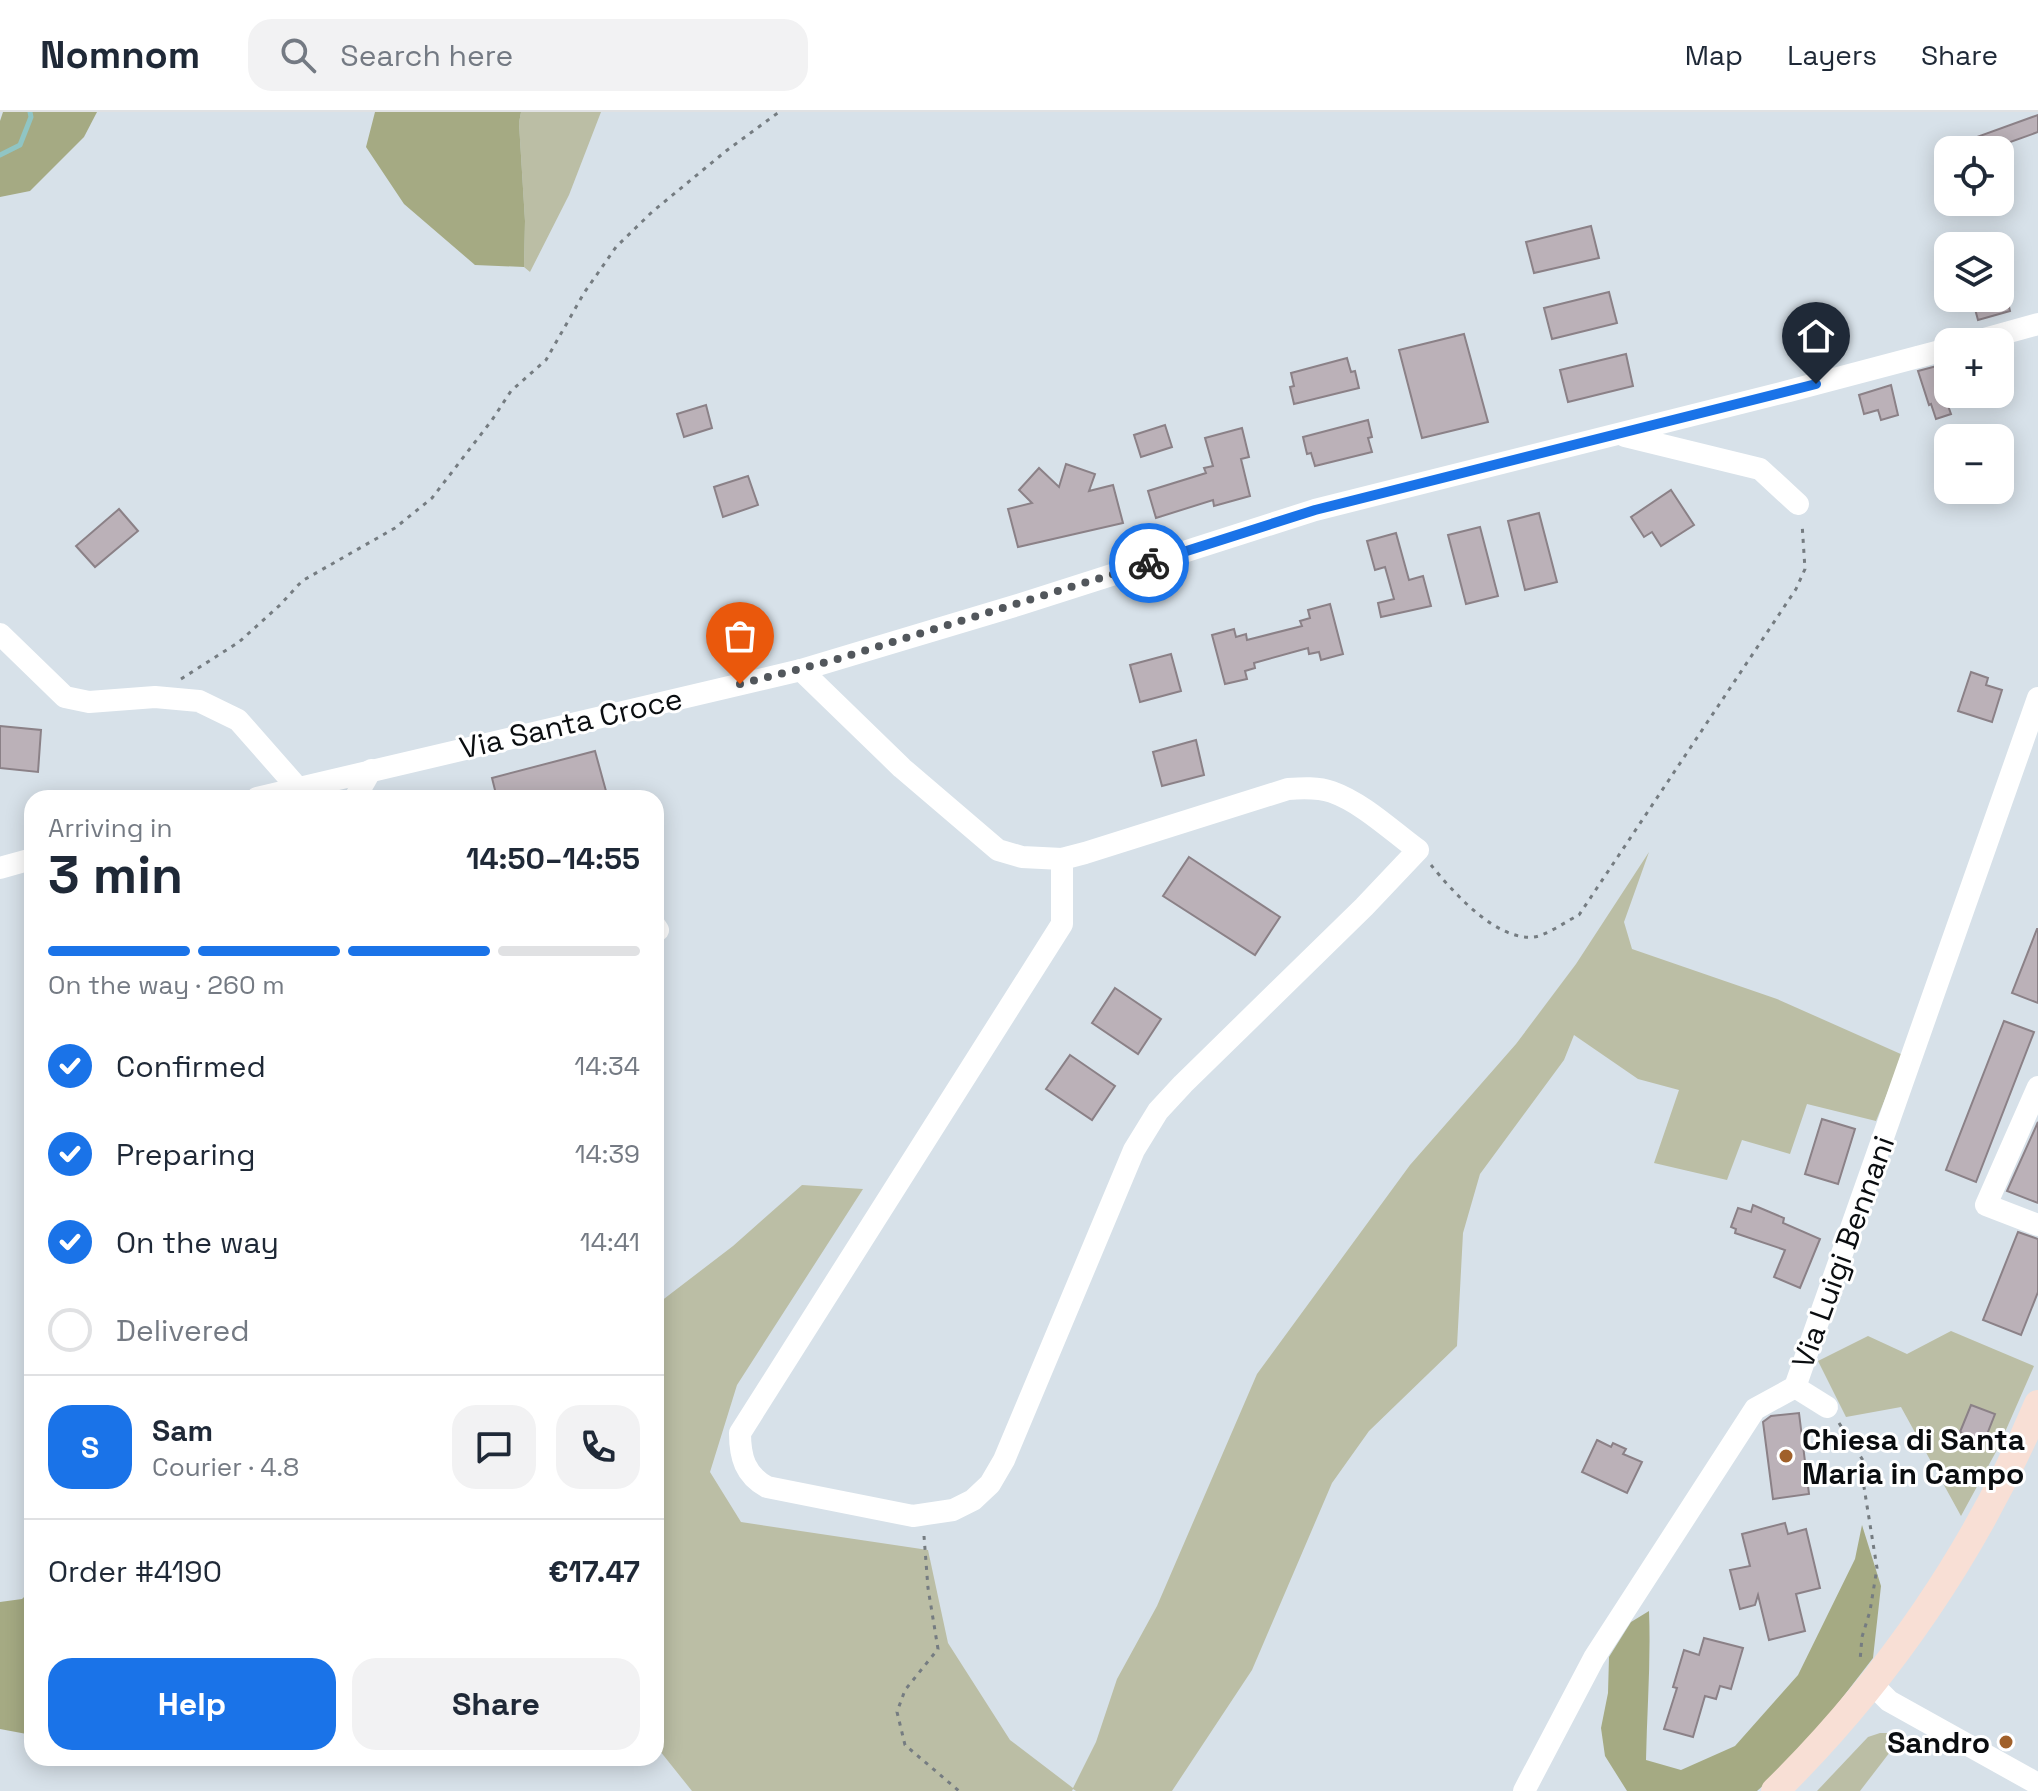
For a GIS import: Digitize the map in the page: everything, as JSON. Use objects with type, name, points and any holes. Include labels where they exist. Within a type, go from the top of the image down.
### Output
[{"type":"main road","points":[[1775,1791],[1814,1752],[1872,1684],[1947,1581],[1987,1513],[2038,1404]]},
{"type":"street","points":[[2014,331],[2038,324]]},
{"type":"street","name":"Via Santa Croce","points":[[286,790],[801,670],[1315,510],[1934,353]]},
{"type":"street","points":[[1617,435],[1674,446],[1760,469],[1798,504]]},
{"type":"street","points":[[0,634],[65,697],[89,702],[155,697],[199,701],[238,720],[297,787]]},
{"type":"street","points":[[823,691],[831,661]]},
{"type":"street","points":[[801,670],[902,768],[998,850],[1022,857],[1062,859],[1288,789],[1306,788],[1332,792],[1353,803],[1418,850],[1158,1111],[1134,1150],[1004,1460],[990,1484],[973,1500],[953,1510],[913,1516],[767,1487],[756,1481],[747,1469],[740,1453],[740,1433],[1062,924],[1062,859]]},
{"type":"street","name":"Via Luigi Bennani","points":[[1524,1791],[1594,1658],[1755,1409],[1795,1387],[2038,698]]},
{"type":"street","points":[[360,790],[371,770]]},
{"type":"street","points":[[0,868],[24,861]]},
{"type":"street","points":[[2038,1087],[1986,1205],[2038,1225]]},
{"type":"street","points":[[1795,1387],[1827,1407]]},
{"type":"street","points":[[1872,1684],[1889,1701],[2038,1784]]},
{"type":"path","points":[[155,697],[239,642],[302,581],[395,528],[432,498],[511,391],[546,360],[584,293],[616,247],[726,151],[779,112]]},
{"type":"path","points":[[1418,850],[1459,899],[1509,934],[1536,937],[1579,915],[1796,589],[1805,569],[1798,504]]},
{"type":"path","points":[[1827,1407],[1864,1462],[1864,1487],[1877,1568],[1862,1637],[1860,1663],[1872,1684]]},
{"type":"path","points":[[923,1514],[928,1588],[938,1649],[905,1690],[897,1712],[905,1745],[959,1791]]},
{"type":"green space","points":[[3,112],[97,112],[84,137],[30,191],[0,197],[0,121]]},
{"type":"green space","points":[[375,112],[521,112],[524,267],[475,265],[404,204],[366,147]]},
{"type":"green space","points":[[521,112],[601,112],[569,195],[530,272],[524,267]]},
{"type":"green space","points":[[1649,852],[1624,922],[1632,949],[1777,999],[1903,1055],[1876,1121],[1807,1104],[1790,1154],[1742,1140],[1727,1180],[1654,1163],[1679,1090],[1638,1079],[1574,1035],[1564,1060],[1480,1174],[1463,1233],[1457,1346],[1369,1431],[1332,1483],[1252,1670],[1172,1791],[692,1791],[664,1756],[664,1299],[733,1246],[802,1185],[863,1189],[737,1385],[710,1472],[741,1522],[928,1550],[948,1643],[1010,1740],[1073,1788],[1096,1742],[1117,1679],[1157,1606],[1257,1374],[1410,1165],[1516,1044],[1576,964]]},
{"type":"green space","points":[[1951,1331],[2034,1366],[1998,1448],[1961,1516],[1901,1407],[1846,1417],[1818,1361],[1868,1336],[1907,1354]]},
{"type":"green space","points":[[1862,1525],[1881,1586],[1873,1658],[1799,1754],[1757,1791],[1627,1791],[1605,1756],[1601,1728],[1608,1693],[1609,1657],[1631,1622],[1649,1611],[1646,1760],[1681,1770],[1735,1746],[1798,1675],[1855,1559]]},
{"type":"green space","points":[[24,1597],[24,1734],[0,1729],[0,1602]]},
{"type":"green space","points":[[1880,1733],[1899,1733],[1890,1752],[1860,1791],[1817,1791],[1868,1737]]},
{"type":"building","points":[[2038,115],[2038,132],[2014,141],[2014,136],[1980,136]]},
{"type":"building","points":[[1591,226],[1599,258],[1534,273],[1526,242]]},
{"type":"building","points":[[1609,292],[1617,323],[1552,339],[1544,308]]},
{"type":"building","points":[[1976,312],[2006,312],[1978,320]]},
{"type":"building","points":[[1464,334],[1488,422],[1422,438],[1399,350]]},
{"type":"building","points":[[1626,354],[1633,386],[1568,402],[1560,370]]},
{"type":"building","points":[[1347,358],[1351,372],[1355,371],[1359,388],[1294,404],[1291,373]]},
{"type":"building","points":[[1934,367],[1934,408],[1949,408],[1951,414],[1936,419],[1918,371]]},
{"type":"building","points":[[1891,385],[1898,415],[1881,420],[1878,410],[1864,414],[1859,395]]},
{"type":"building","points":[[706,405],[712,428],[684,437],[677,414]]},
{"type":"building","points":[[1368,420],[1372,452],[1315,466],[1311,453],[1307,454],[1303,437]]},
{"type":"building","points":[[1165,425],[1172,447],[1141,457],[1134,435]]},
{"type":"building","points":[[1242,428],[1249,457],[1241,459],[1250,496],[1214,506],[1213,500],[1156,518],[1148,491],[1206,473],[1204,468],[1213,466],[1205,438]]},
{"type":"building","points":[[1066,464],[1095,474],[1089,491],[1113,485],[1123,523],[1018,547],[1008,509],[1032,503],[1019,490],[1039,468],[1059,487]]},
{"type":"building","points":[[748,476],[758,505],[723,517],[714,487]]},
{"type":"building","points":[[1671,490],[1694,525],[1661,546],[1652,532],[1644,537],[1631,517]]},
{"type":"building","points":[[119,509],[138,531],[95,567],[76,546]]},
{"type":"building","points":[[1539,513],[1557,582],[1525,590],[1508,521]]},
{"type":"building","points":[[1480,527],[1498,596],[1466,604],[1448,535]]},
{"type":"building","points":[[1396,533],[1409,580],[1423,576],[1431,606],[1381,617],[1378,603],[1394,599],[1385,567],[1375,570],[1367,541]]},
{"type":"building","points":[[1330,604],[1343,654],[1321,660],[1319,652],[1309,654],[1308,648],[1254,663],[1255,668],[1245,671],[1247,679],[1225,684],[1212,635],[1234,629],[1236,637],[1246,634],[1247,640],[1302,626],[1300,621],[1310,618],[1308,610]]},
{"type":"building","points":[[1171,654],[1181,691],[1140,702],[1130,665]]},
{"type":"building","points":[[1971,672],[1988,678],[1986,685],[2002,690],[1992,722],[1958,711]]},
{"type":"building","points":[[0,726],[41,730],[38,772],[0,768]]},
{"type":"building","points":[[1196,740],[1204,775],[1162,786],[1153,752]]},
{"type":"building","points":[[595,751],[606,790],[495,790],[492,778]]},
{"type":"building","points":[[1189,857],[1280,917],[1255,955],[1163,896]]},
{"type":"building","points":[[2038,929],[2038,1003],[2012,993]]},
{"type":"building","points":[[1115,988],[1161,1019],[1138,1054],[1092,1023]]},
{"type":"building","points":[[2004,1021],[2034,1032],[1976,1182],[1946,1170]]},
{"type":"building","points":[[1070,1055],[1115,1086],[1092,1120],[1046,1089]]},
{"type":"building","points":[[1822,1119],[1855,1129],[1838,1184],[1805,1174]]},
{"type":"building","points":[[2038,1122],[2038,1203],[2007,1191]]},
{"type":"building","points":[[1753,1205],[1784,1218],[1783,1223],[1820,1239],[1800,1288],[1774,1277],[1785,1250],[1735,1233],[1736,1229],[1731,1227],[1738,1208],[1751,1212]]},
{"type":"building","points":[[2018,1232],[2038,1239],[2038,1292],[2021,1335],[1983,1320]]},
{"type":"building","points":[[1971,1405],[1995,1414],[1984,1442],[1960,1432]]},
{"type":"building","name":"Chiesa di Santa Maria in Campo","points":[[1799,1413],[1809,1494],[1773,1499],[1763,1422],[1771,1416]]},
{"type":"building","points":[[1597,1440],[1611,1447],[1613,1443],[1626,1449],[1623,1454],[1642,1462],[1627,1493],[1582,1472]]},
{"type":"building","points":[[1785,1523],[1788,1534],[1806,1529],[1820,1588],[1796,1594],[1805,1631],[1769,1640],[1758,1595],[1755,1605],[1740,1609],[1730,1570],[1750,1566],[1742,1534]]},
{"type":"building","points":[[1704,1638],[1743,1648],[1731,1689],[1720,1686],[1716,1699],[1705,1696],[1693,1737],[1664,1729],[1677,1688],[1673,1687],[1684,1650],[1699,1655]]},
{"type":"waterway","points":[[0,155],[20,145],[31,117],[30,112]]},
{"type":"way so far","points":[[740,684],[801,670],[1149,563]]},
{"type":"place","name":"Chiesa di Santa Maria in Campo","points":[[1786,1456]]},
{"type":"place","name":"Sandro","points":[[2006,1742]]},
{"type":"route","points":[[1149,563],[1315,510],[1816,384]]}]
